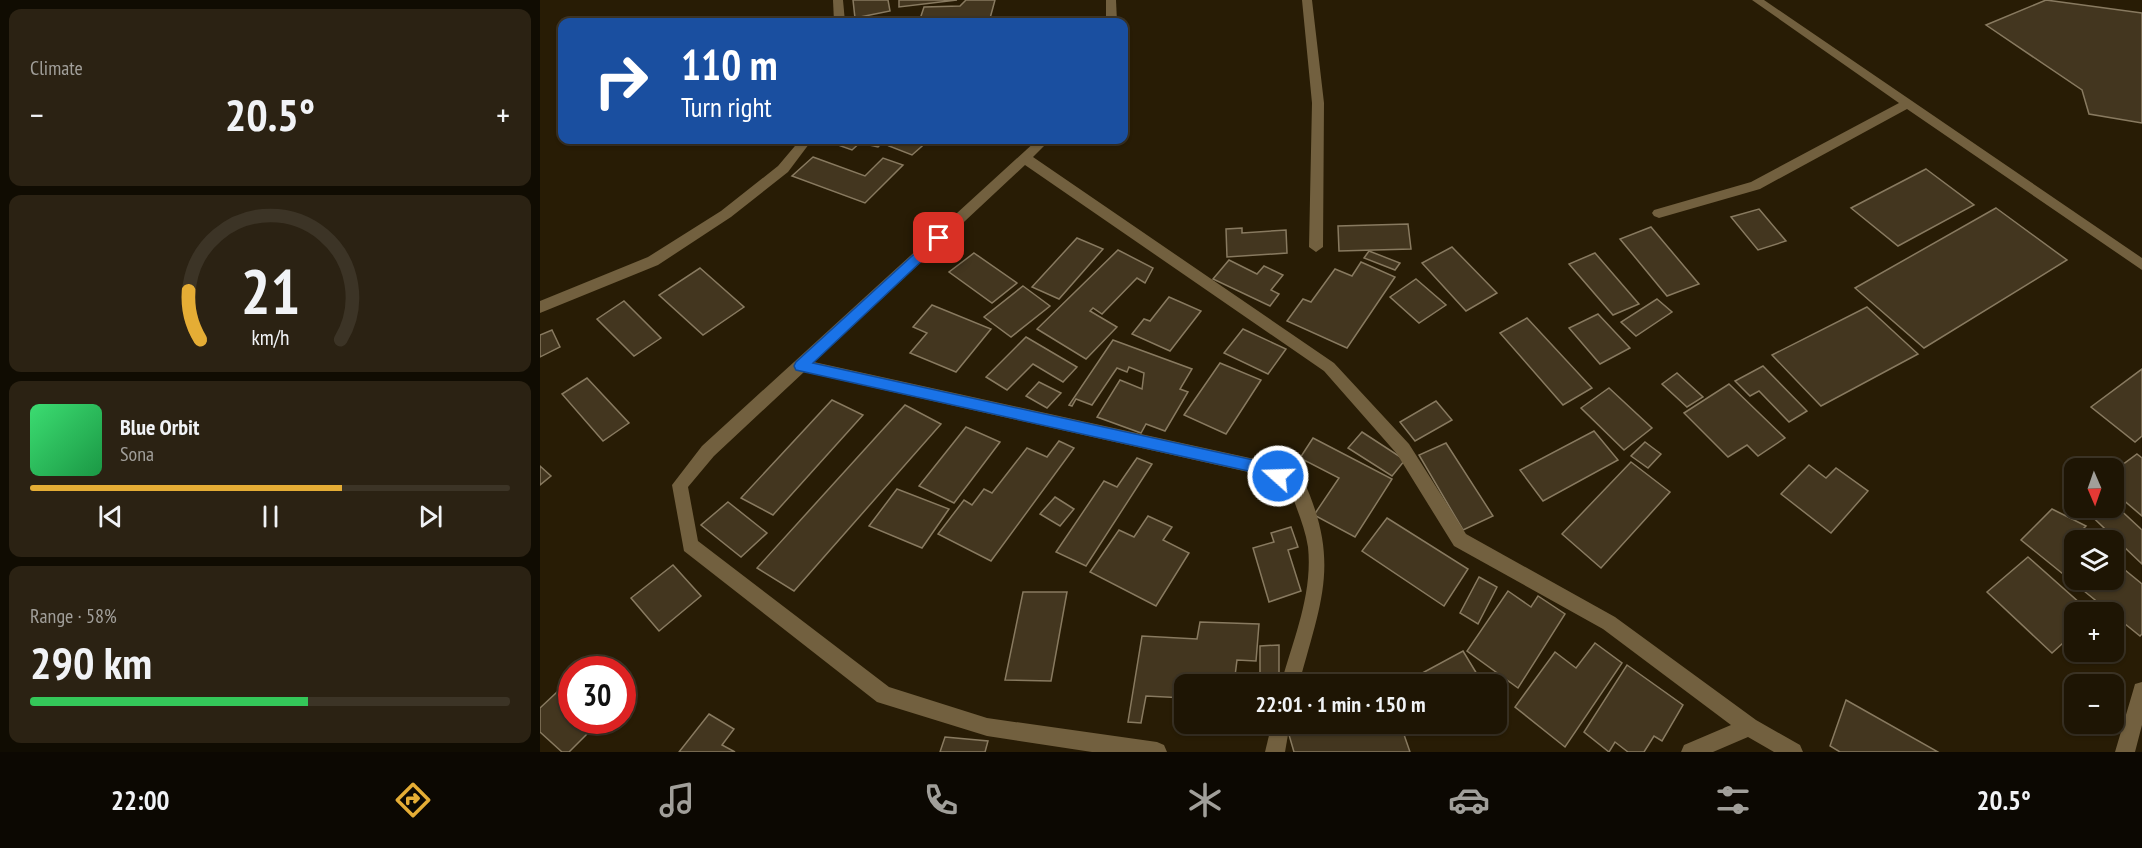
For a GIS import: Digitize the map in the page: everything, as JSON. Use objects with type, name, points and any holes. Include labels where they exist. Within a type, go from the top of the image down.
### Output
[{"type":"street","points":[[838,0],[840,18]]},
{"type":"street","points":[[1111,0],[1112,18]]},
{"type":"street","points":[[1307,0],[1318,104],[1316,247]]},
{"type":"street","points":[[1757,0],[2142,265]]},
{"type":"street","points":[[1659,213],[1755,186],[1907,104]]},
{"type":"street","points":[[540,307],[653,261],[726,214],[783,169],[803,144]]},
{"type":"street","points":[[1040,144],[708,450],[680,485],[690,545],[884,696],[987,727],[1156,752]]},
{"type":"street","points":[[1025,158],[1329,367],[1403,449],[1460,540],[1609,623],[1749,726],[1793,752]]},
{"type":"street","points":[[801,366],[1258,467],[1297,484],[1316,548],[1314,599],[1292,674]]},
{"type":"street","points":[[2126,752],[2142,691]]},
{"type":"street","points":[[1691,752],[1749,726]]},
{"type":"street","points":[[1275,752],[1279,734]]},
{"type":"building","points":[[853,0],[888,0],[890,11],[855,18]]},
{"type":"building","points":[[899,0],[957,0],[899,7]]},
{"type":"building","points":[[966,0],[995,0],[990,18],[920,18],[924,7],[960,6]]},
{"type":"building","points":[[2046,0],[2142,13],[2142,123],[2089,114],[2082,90],[1986,25]]},
{"type":"building","points":[[835,144],[859,144],[852,150]]},
{"type":"building","points":[[865,144],[881,144],[878,147]]},
{"type":"building","points":[[891,144],[924,144],[912,155],[889,146]]},
{"type":"building","points":[[813,157],[865,176],[883,158],[903,165],[865,203],[792,176]]},
{"type":"building","points":[[1926,169],[1974,205],[1898,246],[1851,208]]},
{"type":"building","points":[[1996,208],[2067,260],[1924,348],[1855,288]]},
{"type":"building","points":[[1759,209],[1786,241],[1758,250],[1731,217]]},
{"type":"building","points":[[1408,224],[1411,249],[1339,251],[1338,226]]},
{"type":"building","points":[[1651,227],[1699,284],[1667,296],[1620,239]]},
{"type":"building","points":[[1242,228],[1242,233],[1286,230],[1287,253],[1227,257],[1226,229]]},
{"type":"building","points":[[1077,238],[1103,249],[1059,299],[1032,287]]},
{"type":"building","points":[[1452,247],[1497,293],[1466,311],[1422,263]]},
{"type":"building","points":[[1118,250],[1153,268],[1145,283],[1137,278],[1102,314],[1093,308],[1090,311],[1117,327],[1086,359],[1037,329]]},
{"type":"building","points":[[1369,251],[1400,263],[1395,270],[1364,258]]},
{"type":"building","points":[[974,253],[1017,283],[992,303],[949,272]]},
{"type":"building","points":[[1595,253],[1639,304],[1613,315],[1569,264]]},
{"type":"building","points":[[1229,260],[1257,274],[1264,266],[1283,275],[1271,290],[1279,294],[1270,306],[1213,279]]},
{"type":"building","points":[[1361,262],[1395,277],[1347,348],[1287,321],[1303,299],[1311,302],[1335,269],[1352,276]]},
{"type":"building","points":[[700,268],[744,307],[703,335],[659,295]]},
{"type":"building","points":[[1416,279],[1446,305],[1419,323],[1390,297]]},
{"type":"building","points":[[1023,286],[1050,306],[1011,337],[984,317]]},
{"type":"building","points":[[1169,297],[1201,311],[1170,351],[1132,334],[1144,319],[1150,321]]},
{"type":"building","points":[[1657,299],[1672,312],[1636,336],[1621,322]]},
{"type":"building","points":[[624,301],[661,338],[634,356],[597,319]]},
{"type":"building","points":[[932,305],[991,329],[956,372],[910,353],[927,333],[913,327]]},
{"type":"building","points":[[1867,307],[1918,354],[1821,406],[1772,355]]},
{"type":"building","points":[[1598,314],[1630,348],[1600,364],[1569,328]]},
{"type":"building","points":[[1527,318],[1592,388],[1563,405],[1500,333]]},
{"type":"building","points":[[1243,329],[1286,349],[1268,374],[1224,353]]},
{"type":"building","points":[[552,330],[560,347],[540,357],[540,335]]},
{"type":"building","points":[[1026,337],[1077,367],[1063,382],[1033,364],[1007,390],[986,377]]},
{"type":"building","points":[[1113,340],[1192,369],[1180,389],[1188,392],[1165,431],[1146,424],[1141,433],[1097,417],[1120,380],[1142,389],[1144,373],[1129,367],[1127,372],[1117,368],[1092,405],[1076,399],[1072,406],[1069,405]]},
{"type":"building","points":[[1220,363],[1261,380],[1226,434],[1184,415]]},
{"type":"building","points":[[1763,366],[1807,411],[1789,422],[1759,391],[1750,396],[1735,381]]},
{"type":"building","points":[[2142,369],[2142,436],[2135,442],[2091,407]]},
{"type":"building","points":[[1677,373],[1703,397],[1687,407],[1662,384]]},
{"type":"building","points":[[587,378],[629,423],[603,441],[562,394]]},
{"type":"building","points":[[1039,382],[1061,393],[1047,408],[1026,396]]},
{"type":"building","points":[[1729,384],[1785,438],[1758,456],[1747,445],[1728,457],[1684,413]]},
{"type":"building","points":[[1609,388],[1652,428],[1624,450],[1581,408]]},
{"type":"building","points":[[832,400],[863,415],[773,515],[741,498]]},
{"type":"building","points":[[1436,401],[1452,420],[1415,441],[1400,422]]},
{"type":"building","points":[[905,405],[941,424],[794,591],[757,568]]},
{"type":"building","points":[[966,427],[1000,442],[954,503],[919,486]]},
{"type":"building","points":[[1594,431],[1618,460],[1543,501],[1520,470]]},
{"type":"building","points":[[1362,432],[1405,460],[1392,476],[1348,448]]},
{"type":"building","points":[[1313,438],[1392,479],[1355,537],[1314,515],[1339,478],[1300,458]]},
{"type":"building","points":[[1059,441],[1074,448],[991,561],[938,534],[964,500],[972,505],[984,489],[992,493],[1027,448],[1047,457]]},
{"type":"building","points":[[1645,442],[1661,454],[1648,468],[1631,456]]},
{"type":"building","points":[[1446,443],[1493,516],[1463,530],[1419,455]]},
{"type":"building","points":[[2137,454],[2142,458],[2142,516],[2124,501],[2124,464]]},
{"type":"building","points":[[1137,458],[1152,464],[1086,566],[1056,552],[1104,481],[1117,487]]},
{"type":"building","points":[[1631,462],[1670,492],[1601,568],[1562,534]]},
{"type":"building","points":[[1809,465],[1826,478],[1836,468],[1868,491],[1831,533],[1781,494]]},
{"type":"building","points":[[540,466],[551,476],[540,485]]},
{"type":"building","points":[[897,489],[949,509],[922,548],[869,526]]},
{"type":"building","points":[[1055,497],[1074,509],[1060,526],[1040,514]]},
{"type":"building","points":[[728,502],[767,533],[741,557],[701,525]]},
{"type":"building","points":[[2052,509],[2064,515],[2064,518],[2070,518],[2086,526],[2082,530],[2064,530],[2064,575],[2021,540]]},
{"type":"building","points":[[2124,513],[2142,530],[2142,564],[2124,547],[2124,530],[2106,530],[2094,518],[2124,518]]},
{"type":"building","points":[[1148,516],[1172,527],[1163,540],[1189,553],[1156,606],[1090,572],[1119,530],[1134,537]]},
{"type":"building","points":[[1387,518],[1468,569],[1444,606],[1362,551]]},
{"type":"building","points":[[1291,527],[1298,547],[1288,550],[1301,591],[1269,602],[1253,548],[1274,542],[1271,533]]},
{"type":"building","points":[[2028,557],[2079,602],[2064,602],[2064,642],[2052,653],[1987,592]]},
{"type":"building","points":[[673,565],[701,596],[659,631],[631,598]]},
{"type":"building","points":[[2124,569],[2142,584],[2142,634],[2140,636],[2124,623],[2124,602],[2098,602],[2083,590],[2124,590]]},
{"type":"building","points":[[1479,577],[1497,587],[1478,624],[1460,613]]},
{"type":"building","points":[[1508,591],[1531,607],[1538,596],[1565,614],[1518,688],[1507,680],[1507,674],[1499,674],[1467,651]]},
{"type":"building","points":[[1023,592],[1067,592],[1051,681],[1005,680]]},
{"type":"building","points":[[1200,622],[1259,624],[1256,661],[1237,660],[1235,674],[1174,674],[1174,697],[1146,696],[1141,723],[1128,722],[1142,636],[1197,639]]},
{"type":"building","points":[[1595,643],[1622,663],[1565,747],[1515,707],[1555,652],[1576,668]]},
{"type":"building","points":[[1279,645],[1279,674],[1260,674],[1260,646]]},
{"type":"building","points":[[1463,651],[1477,674],[1420,674]]},
{"type":"building","points":[[1627,665],[1683,705],[1662,741],[1654,736],[1644,752],[1628,752],[1615,742],[1609,752],[1584,732]]},
{"type":"building","points":[[558,691],[558,734],[587,734],[569,752],[562,752],[540,732],[540,708]]},
{"type":"building","points":[[1846,700],[1938,752],[1840,752],[1830,746]]},
{"type":"building","points":[[709,714],[734,729],[722,745],[735,752],[679,752]]},
{"type":"building","points":[[1289,734],[1404,734],[1410,752],[1294,752]]},
{"type":"building","points":[[945,737],[988,741],[985,752],[940,752]]},
{"type":"route","points":[[939,238],[801,366],[1258,467],[1278,476]]}]
